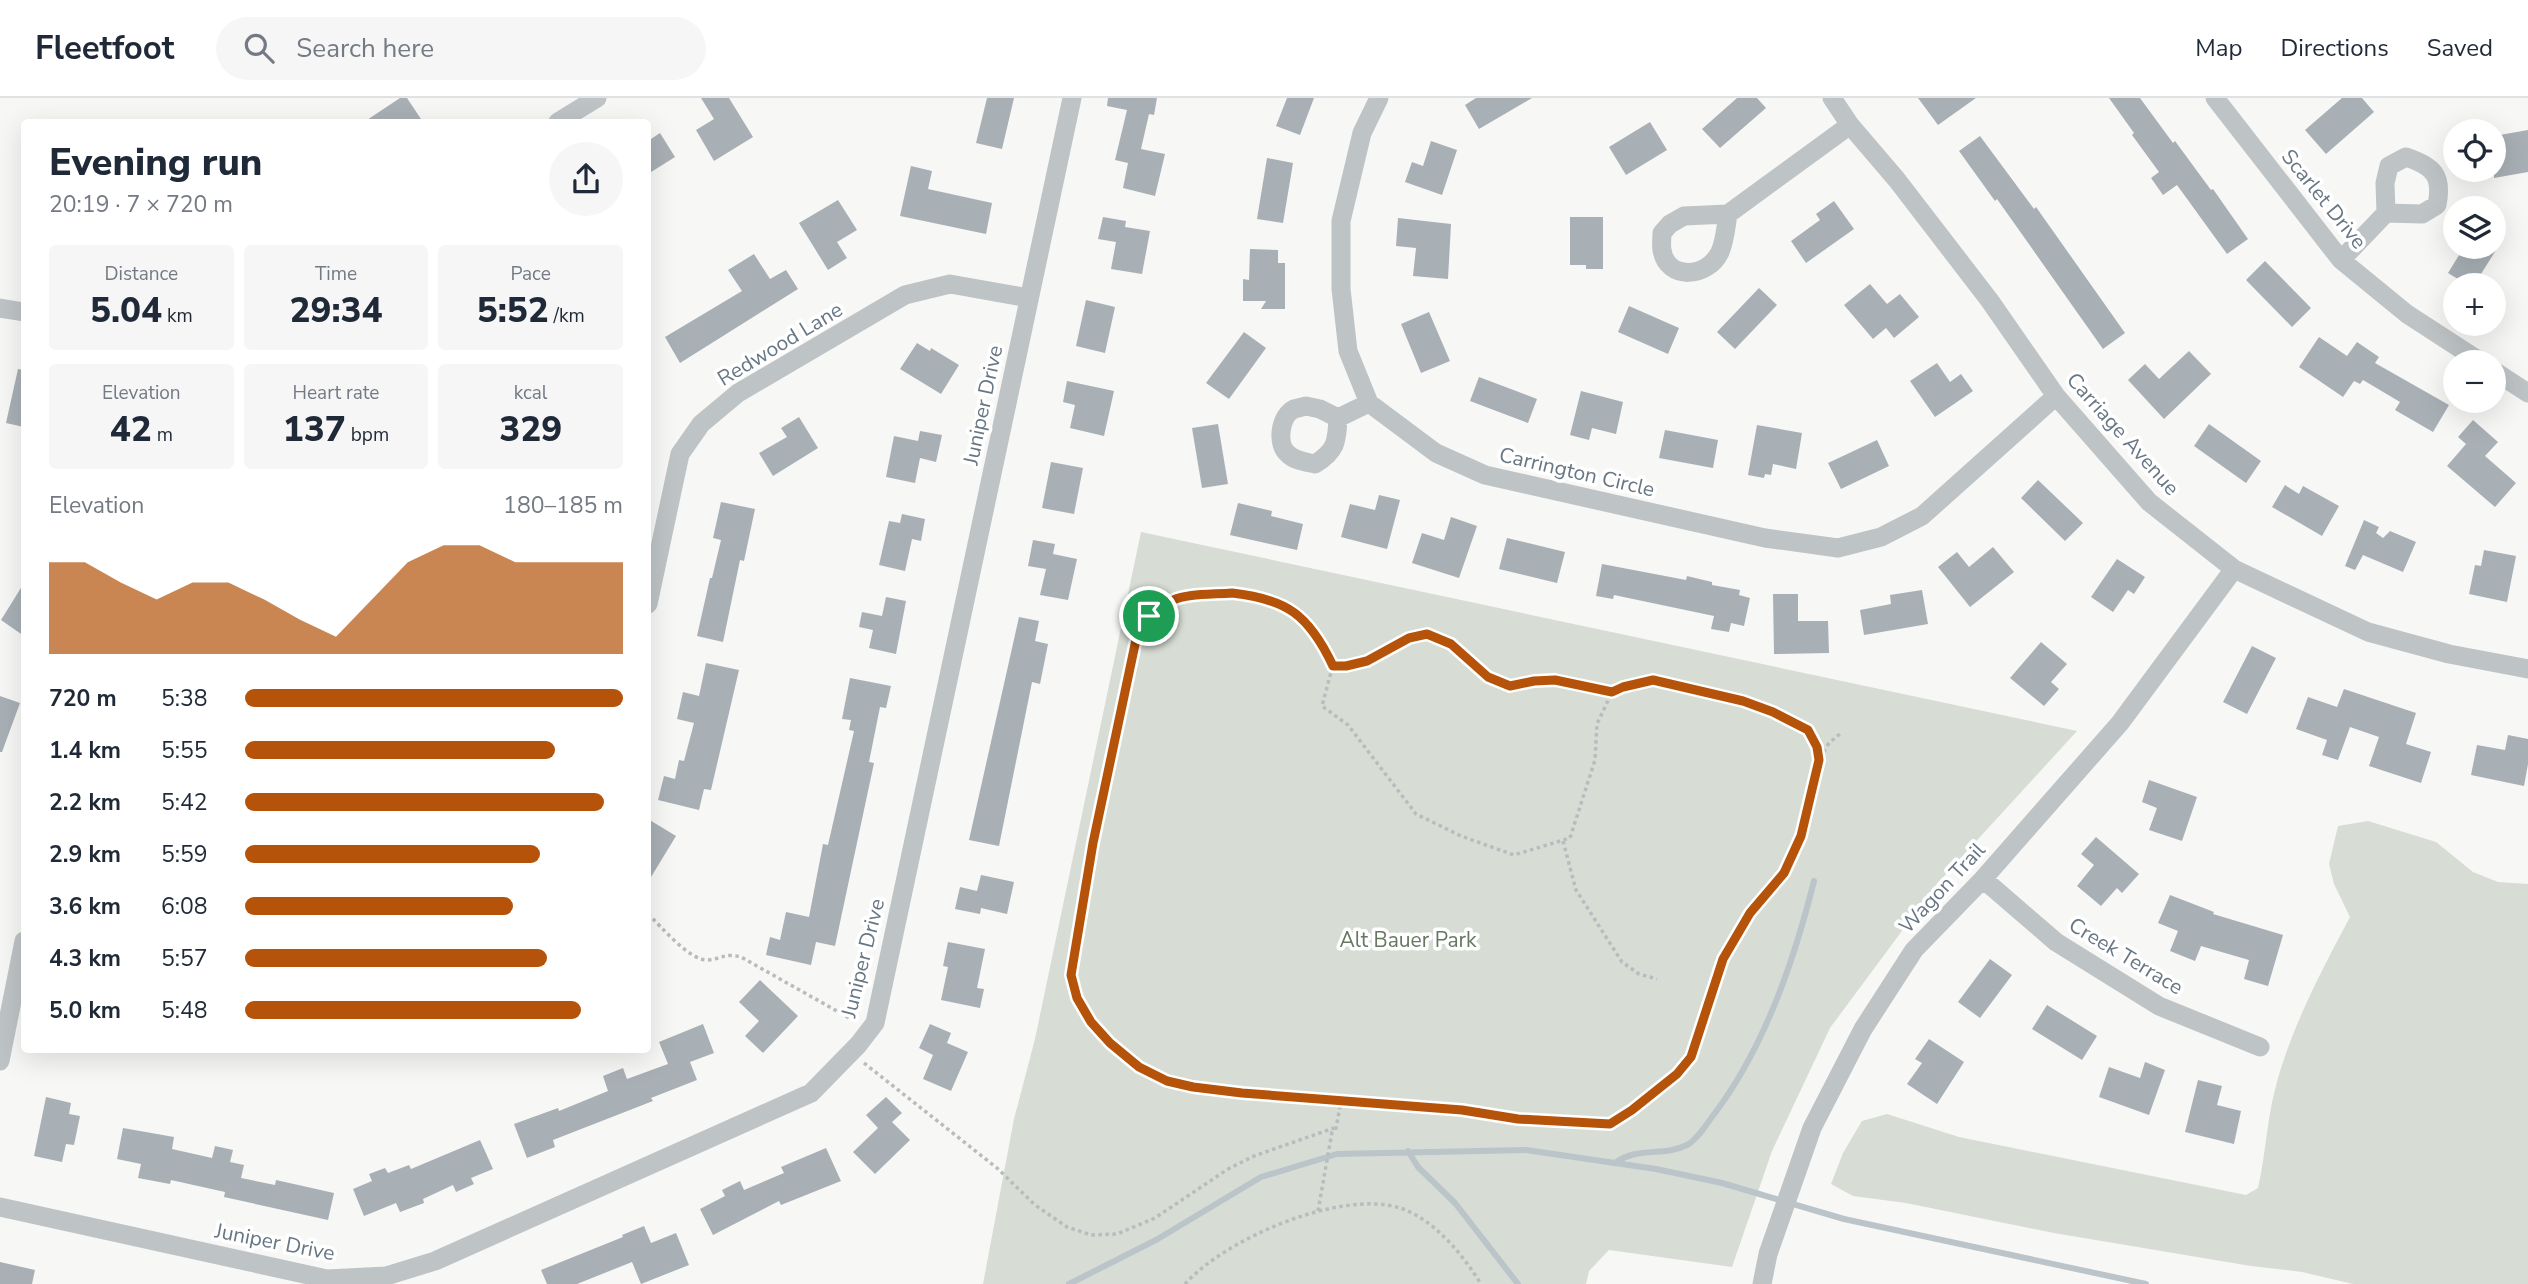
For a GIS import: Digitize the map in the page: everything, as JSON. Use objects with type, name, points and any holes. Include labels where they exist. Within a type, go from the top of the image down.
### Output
[{"type":"street","points":[[563,119],[597,98]]},
{"type":"street","name":"Juniper Drive","points":[[0,1207],[327,1279],[386,1276],[435,1261],[811,1093],[858,1045],[875,1023],[1072,98]]},
{"type":"street","points":[[1338,418],[1369,403],[1348,351],[1341,289],[1341,221],[1362,133],[1379,98]]},
{"type":"street","name":"Carriage Avenue","points":[[1832,98],[1850,125],[1897,180],[1990,300],[2056,396],[2149,502],[2234,569],[2368,632],[2449,654],[2528,669]]},
{"type":"street","name":"Scarlet Drive","points":[[2215,98],[2341,260],[2407,314],[2462,350]]},
{"type":"street","points":[[1728,214],[1850,125]]},
{"type":"street","points":[[2341,260],[2386,213]]},
{"type":"street","name":"Redwood Lane","points":[[651,590],[680,454],[701,424],[738,393],[905,296],[950,284],[1029,298]]},
{"type":"street","points":[[0,308],[21,312]]},
{"type":"street","points":[[2506,379],[2528,393]]},
{"type":"street","name":"Carrington Circle","points":[[1369,403],[1436,453],[1485,475],[1765,538],[1838,548],[1881,537],[1922,516],[2056,396]]},
{"type":"street","name":"Wagon Trail","points":[[1762,1284],[1768,1254],[1812,1128],[1863,1029],[1914,950],[1983,879],[2120,723],[2234,569]]},
{"type":"street","name":"Creek Terrace","points":[[1983,879],[2056,942],[2159,1006],[2260,1047]]},
{"type":"street","points":[[0,1060],[21,956]]},
{"type":"path","points":[[1612,692],[1597,724],[1595,760],[1570,838],[1514,855],[1461,836],[1416,814],[1348,725],[1322,706],[1333,666],[1319,637],[1298,615],[1277,602],[1253,595],[1192,595],[1167,600],[1149,616],[1137,635],[1093,843],[1071,975],[1077,998],[1091,1022],[1110,1043],[1139,1067],[1167,1081],[1242,1093],[1462,1110],[1518,1119],[1610,1124],[1677,1074],[1691,1057],[1723,959],[1750,913],[1784,873],[1801,836],[1819,760],[1829,743],[1840,733]]},
{"type":"path","points":[[1333,666],[1367,661],[1409,638],[1427,634],[1451,644],[1488,677],[1510,686],[1555,680],[1612,692],[1653,680],[1743,701],[1773,712],[1808,730],[1817,747],[1819,760]]},
{"type":"path","points":[[1563,840],[1576,890],[1622,962],[1639,974],[1657,979]]},
{"type":"path","points":[[651,917],[697,958],[709,960],[730,954],[741,957],[851,1019]]},
{"type":"path","points":[[863,1062],[998,1168],[1035,1205],[1067,1227],[1091,1235],[1117,1234],[1155,1218],[1228,1169],[1254,1156],[1334,1130]]},
{"type":"path","points":[[1318,1211],[1341,1101]]},
{"type":"path","points":[[1185,1284],[1216,1258],[1261,1233],[1318,1211],[1369,1204],[1401,1209],[1435,1229],[1481,1284]]},
{"type":"green space","name":"Alt Bauer Park","points":[[1141,532],[2077,731],[1936,885],[1830,1028],[1772,1151],[1732,1267],[1609,1250],[1589,1271],[1586,1284],[983,1284],[1014,1119],[1035,1039]]},
{"type":"green space","points":[[2368,821],[2436,842],[2473,872],[2498,882],[2528,884],[2528,1284],[2353,1284],[2302,1272],[2054,1233],[1906,1203],[1853,1196],[1831,1184],[1843,1153],[1862,1121],[1887,1114],[1959,1137],[2246,1195],[2258,1188],[2271,1108],[2291,1039],[2350,917],[2334,884],[2329,864],[2338,826]]},
{"type":"building","points":[[400,98],[407,98],[421,119],[368,119]]},
{"type":"building","points":[[701,98],[729,98],[753,137],[714,161],[696,130],[714,119]]},
{"type":"building","points":[[987,98],[1014,98],[1002,149],[976,143]]},
{"type":"building","points":[[1108,98],[1157,98],[1154,115],[1149,114],[1141,149],[1165,154],[1155,196],[1123,188],[1128,163],[1115,160],[1127,110],[1107,106]]},
{"type":"building","points":[[1287,98],[1314,98],[1300,135],[1276,126]]},
{"type":"building","points":[[1476,98],[1532,98],[1479,129],[1465,105]]},
{"type":"building","points":[[1737,98],[1757,98],[1766,108],[1720,148],[1702,129]]},
{"type":"building","points":[[1918,98],[1976,98],[1938,125]]},
{"type":"building","points":[[2109,98],[2140,98],[2173,143],[2175,141],[2211,190],[2213,189],[2248,239],[2227,254],[2177,185],[2163,195],[2151,178],[2159,172]]},
{"type":"building","points":[[2342,98],[2362,98],[2374,112],[2326,154],[2305,130]]},
{"type":"building","points":[[1650,122],[1667,150],[1626,175],[1609,147]]},
{"type":"building","points":[[2528,130],[2528,172],[2506,176],[2506,134]]},
{"type":"building","points":[[660,133],[675,157],[651,172],[651,139]]},
{"type":"building","points":[[1980,136],[2034,209],[2036,207],[2125,333],[2103,349],[1997,199],[1995,201],[1959,151]]},
{"type":"building","points":[[1431,141],[1457,150],[1442,195],[1405,182],[1412,162],[1423,166]]},
{"type":"building","points":[[1267,158],[1293,163],[1283,223],[1257,219]]},
{"type":"building","points":[[911,166],[932,171],[928,189],[992,203],[986,234],[900,216]]},
{"type":"building","points":[[838,200],[857,230],[837,242],[847,258],[828,270],[799,223]]},
{"type":"building","points":[[1834,201],[1854,229],[1806,263],[1791,241],[1820,220],[1816,214]]},
{"type":"building","points":[[1103,217],[1126,221],[1125,227],[1150,231],[1142,274],[1111,269],[1116,242],[1098,239]]},
{"type":"building","points":[[1570,217],[1603,217],[1603,269],[1570,265]]},
{"type":"building","points":[[1398,218],[1451,224],[1448,279],[1413,276],[1416,248],[1396,246]]},
{"type":"building","points":[[1250,249],[1278,250],[1278,263],[1285,263],[1285,309],[1261,309],[1266,301],[1243,301],[1243,279],[1249,280]]},
{"type":"building","points":[[754,254],[770,279],[786,270],[798,289],[680,363],[665,337],[742,291],[728,270]]},
{"type":"building","points":[[2457,259],[2490,259],[2482,273],[2448,273]]},
{"type":"building","points":[[2265,261],[2311,308],[2292,327],[2246,280]]},
{"type":"building","points":[[1870,284],[1887,304],[1900,294],[1919,317],[1894,338],[1886,328],[1873,339],[1844,305]]},
{"type":"building","points":[[1759,288],[1777,305],[1735,349],[1717,332]]},
{"type":"building","points":[[1086,300],[1115,307],[1105,353],[1076,346]]},
{"type":"building","points":[[1629,306],[1679,328],[1668,354],[1618,332]]},
{"type":"building","points":[[1429,312],[1450,361],[1421,373],[1401,324]]},
{"type":"building","points":[[1244,332],[1266,348],[1229,399],[1206,383]]},
{"type":"building","points":[[2319,337],[2347,356],[2357,342],[2379,357],[2375,363],[2443,402],[2444,413],[2433,432],[2395,410],[2400,402],[2363,380],[2360,384],[2354,381],[2343,397],[2299,367]]},
{"type":"building","points":[[917,343],[959,365],[941,394],[900,369]]},
{"type":"building","points":[[2189,351],[2211,374],[2164,419],[2128,380],[2145,364],[2159,379]]},
{"type":"building","points":[[1937,363],[1950,382],[1961,374],[1973,391],[1935,417],[1910,381]]},
{"type":"building","points":[[18,369],[21,370],[21,426],[6,423]]},
{"type":"building","points":[[1479,377],[1537,399],[1528,423],[1470,401]]},
{"type":"building","points":[[1067,381],[1114,391],[1104,436],[1070,428],[1075,405],[1063,402]]},
{"type":"building","points":[[1581,391],[1623,402],[1616,434],[1592,428],[1589,440],[1570,435]]},
{"type":"building","points":[[799,417],[818,448],[773,476],[759,453],[787,437],[781,428]]},
{"type":"building","points":[[2473,420],[2498,442],[2485,456],[2516,483],[2495,507],[2447,466],[2466,444],[2458,437]]},
{"type":"building","points":[[1218,424],[1228,484],[1202,488],[1192,428]]},
{"type":"building","points":[[2209,424],[2261,461],[2246,483],[2194,446]]},
{"type":"building","points":[[1757,425],[1802,433],[1796,469],[1773,464],[1771,475],[1765,474],[1764,478],[1748,475]]},
{"type":"building","points":[[1665,430],[1718,440],[1713,468],[1659,458]]},
{"type":"building","points":[[920,431],[942,435],[936,462],[920,458],[915,483],[886,477],[894,436],[918,441]]},
{"type":"building","points":[[1877,440],[1889,466],[1841,489],[1828,463]]},
{"type":"building","points":[[1051,462],[1083,468],[1074,514],[1042,508]]},
{"type":"building","points":[[2038,480],[2083,523],[2065,541],[2021,498]]},
{"type":"building","points":[[2285,485],[2299,494],[2303,486],[2339,506],[2322,536],[2272,507]]},
{"type":"building","points":[[1379,495],[1400,500],[1387,549],[1341,537],[1350,504],[1375,510]]},
{"type":"building","points":[[721,502],[755,509],[744,561],[740,560],[723,642],[697,636],[721,540],[713,538]]},
{"type":"building","points":[[1238,503],[1272,511],[1271,516],[1303,524],[1297,550],[1230,535]]},
{"type":"building","points":[[902,514],[925,519],[921,541],[912,539],[905,571],[879,565],[889,521],[900,523]]},
{"type":"building","points":[[1451,517],[1477,526],[1459,578],[1412,563],[1422,533],[1444,540]]},
{"type":"building","points":[[2364,520],[2379,527],[2376,533],[2383,538],[2390,531],[2416,542],[2403,572],[2363,555],[2355,570],[2345,566]]},
{"type":"building","points":[[1507,538],[1565,552],[1557,583],[1499,569]]},
{"type":"building","points":[[1033,540],[1055,544],[1053,554],[1077,559],[1068,600],[1040,595],[1046,569],[1028,566]]},
{"type":"building","points":[[1993,547],[2014,572],[1970,607],[1938,567],[1957,552],[1969,567]]},
{"type":"building","points":[[2484,550],[2516,556],[2507,602],[2469,594],[2475,565],[2481,566]]},
{"type":"building","points":[[2117,559],[2145,577],[2134,594],[2128,590],[2113,612],[2091,597]]},
{"type":"building","points":[[1602,564],[1686,580],[1687,576],[1712,582],[1712,585],[1740,590],[1739,595],[1750,598],[1744,626],[1731,623],[1729,632],[1711,629],[1714,616],[1614,595],[1613,599],[1596,596]]},
{"type":"building","points":[[21,588],[21,634],[1,620]]},
{"type":"building","points":[[1922,590],[1928,624],[1864,635],[1860,610],[1891,604],[1890,595]]},
{"type":"building","points":[[1773,594],[1798,594],[1798,621],[1828,621],[1829,653],[1774,654]]},
{"type":"building","points":[[886,597],[906,601],[896,654],[869,648],[873,630],[859,627],[862,612],[882,616]]},
{"type":"building","points":[[1019,617],[1039,621],[1035,641],[1048,644],[1040,684],[1032,682],[999,846],[969,840]]},
{"type":"building","points":[[2041,642],[2067,664],[2051,682],[2059,689],[2044,706],[2010,678]]},
{"type":"building","points":[[2252,646],[2276,658],[2247,714],[2223,702]]},
{"type":"building","points":[[706,663],[739,670],[711,790],[704,789],[699,810],[658,800],[664,776],[675,779],[679,760],[684,761],[694,723],[677,719],[683,692],[699,696]]},
{"type":"building","points":[[850,678],[891,686],[886,708],[880,707],[869,762],[874,763],[835,946],[816,942],[811,965],[766,955],[770,937],[780,940],[786,912],[809,917],[823,844],[828,845],[854,731],[849,730],[851,720],[842,719]]},
{"type":"building","points":[[2344,689],[2416,713],[2406,744],[2431,752],[2421,783],[2369,766],[2379,737],[2350,727],[2338,760],[2322,755],[2327,740],[2296,729],[2308,697],[2337,707]]},
{"type":"building","points":[[0,696],[20,703],[2,752],[0,752]]},
{"type":"building","points":[[2508,735],[2528,739],[2528,764],[2524,786],[2471,775],[2477,745],[2505,750]]},
{"type":"building","points":[[2149,780],[2197,797],[2182,841],[2149,830],[2157,808],[2142,802]]},
{"type":"building","points":[[651,821],[676,836],[651,877]]},
{"type":"building","points":[[2096,837],[2139,874],[2122,893],[2117,888],[2101,906],[2077,886],[2094,865],[2081,854]]},
{"type":"building","points":[[981,875],[1014,882],[1007,914],[981,908],[980,914],[955,909],[960,887],[977,891]]},
{"type":"building","points":[[2170,895],[2214,912],[2213,914],[2283,935],[2268,986],[2244,979],[2249,960],[2201,946],[2195,961],[2170,951],[2178,931],[2158,923]]},
{"type":"building","points":[[948,942],[985,949],[977,988],[984,989],[980,1008],[941,1000],[948,967],[943,966]]},
{"type":"building","points":[[1990,959],[2012,975],[1980,1018],[1958,1002]]},
{"type":"building","points":[[760,980],[798,1016],[763,1053],[745,1036],[759,1021],[739,1002]]},
{"type":"building","points":[[2047,1005],[2097,1036],[2082,1060],[2032,1029]]},
{"type":"building","points":[[703,1024],[714,1053],[690,1062],[697,1080],[651,1098],[653,1101],[553,1140],[555,1147],[527,1158],[514,1124],[558,1108],[559,1111],[608,1091],[603,1076],[623,1068],[627,1079],[668,1064],[659,1042]]},
{"type":"building","points":[[930,1024],[951,1033],[947,1043],[968,1052],[951,1091],[923,1079],[933,1055],[919,1048]]},
{"type":"building","points":[[1929,1039],[1964,1062],[1937,1104],[1907,1084],[1922,1063],[1915,1059]]},
{"type":"building","points":[[2145,1062],[2165,1070],[2149,1115],[2099,1097],[2109,1067],[2140,1078]]},
{"type":"building","points":[[2198,1080],[2222,1086],[2217,1105],[2241,1111],[2234,1144],[2185,1132]]},
{"type":"building","points":[[46,1097],[71,1103],[69,1114],[80,1116],[74,1145],[66,1144],[62,1162],[34,1156]]},
{"type":"building","points":[[886,1097],[902,1113],[892,1122],[910,1140],[875,1174],[853,1152],[878,1128],[866,1115]]},
{"type":"building","points":[[123,1128],[174,1137],[172,1149],[212,1158],[215,1146],[233,1150],[230,1162],[244,1165],[241,1178],[275,1185],[276,1180],[334,1193],[328,1220],[224,1197],[225,1192],[171,1180],[170,1184],[138,1178],[141,1164],[117,1159]]},
{"type":"building","points":[[480,1140],[493,1169],[471,1178],[474,1184],[456,1192],[453,1185],[423,1199],[424,1203],[400,1212],[396,1203],[364,1216],[353,1189],[372,1181],[369,1174],[385,1168],[388,1173],[409,1165],[411,1169]]},
{"type":"building","points":[[826,1148],[841,1181],[781,1205],[779,1201],[713,1235],[700,1209],[725,1196],[722,1190],[740,1181],[744,1190],[784,1173],[781,1167]]},
{"type":"building","points":[[644,1226],[651,1243],[676,1233],[689,1265],[641,1284],[632,1262],[577,1284],[547,1284],[541,1270]]},
{"type":"building","points":[[0,1262],[35,1270],[32,1284],[0,1284]]},
{"type":"waterway","points":[[1615,1163],[1633,1155],[1678,1149],[1687,1145],[1699,1135],[1715,1113],[1749,1060],[1776,1002],[1814,881]]},
{"type":"waterway","points":[[1069,1284],[1156,1240],[1261,1177],[1337,1154],[1526,1150],[1656,1169],[1722,1183],[1844,1219],[2146,1284]]},
{"type":"waterway","points":[[1408,1151],[1418,1167],[1455,1203],[1518,1284]]},
{"type":"route","points":[[1192,595],[1253,595],[1277,602],[1298,615],[1319,637],[1333,666],[1367,661],[1409,638],[1427,634],[1451,644],[1488,677],[1510,686],[1555,680],[1612,692],[1653,680],[1743,701],[1773,712],[1808,730],[1817,747],[1819,760],[1801,836],[1784,873],[1750,913],[1723,959],[1691,1057],[1677,1074],[1610,1124],[1567,1123],[1462,1110],[1193,1087],[1167,1081],[1139,1067],[1110,1043],[1091,1022],[1077,998],[1071,975],[1093,843],[1137,635],[1149,616],[1167,600],[1192,595]]}]
